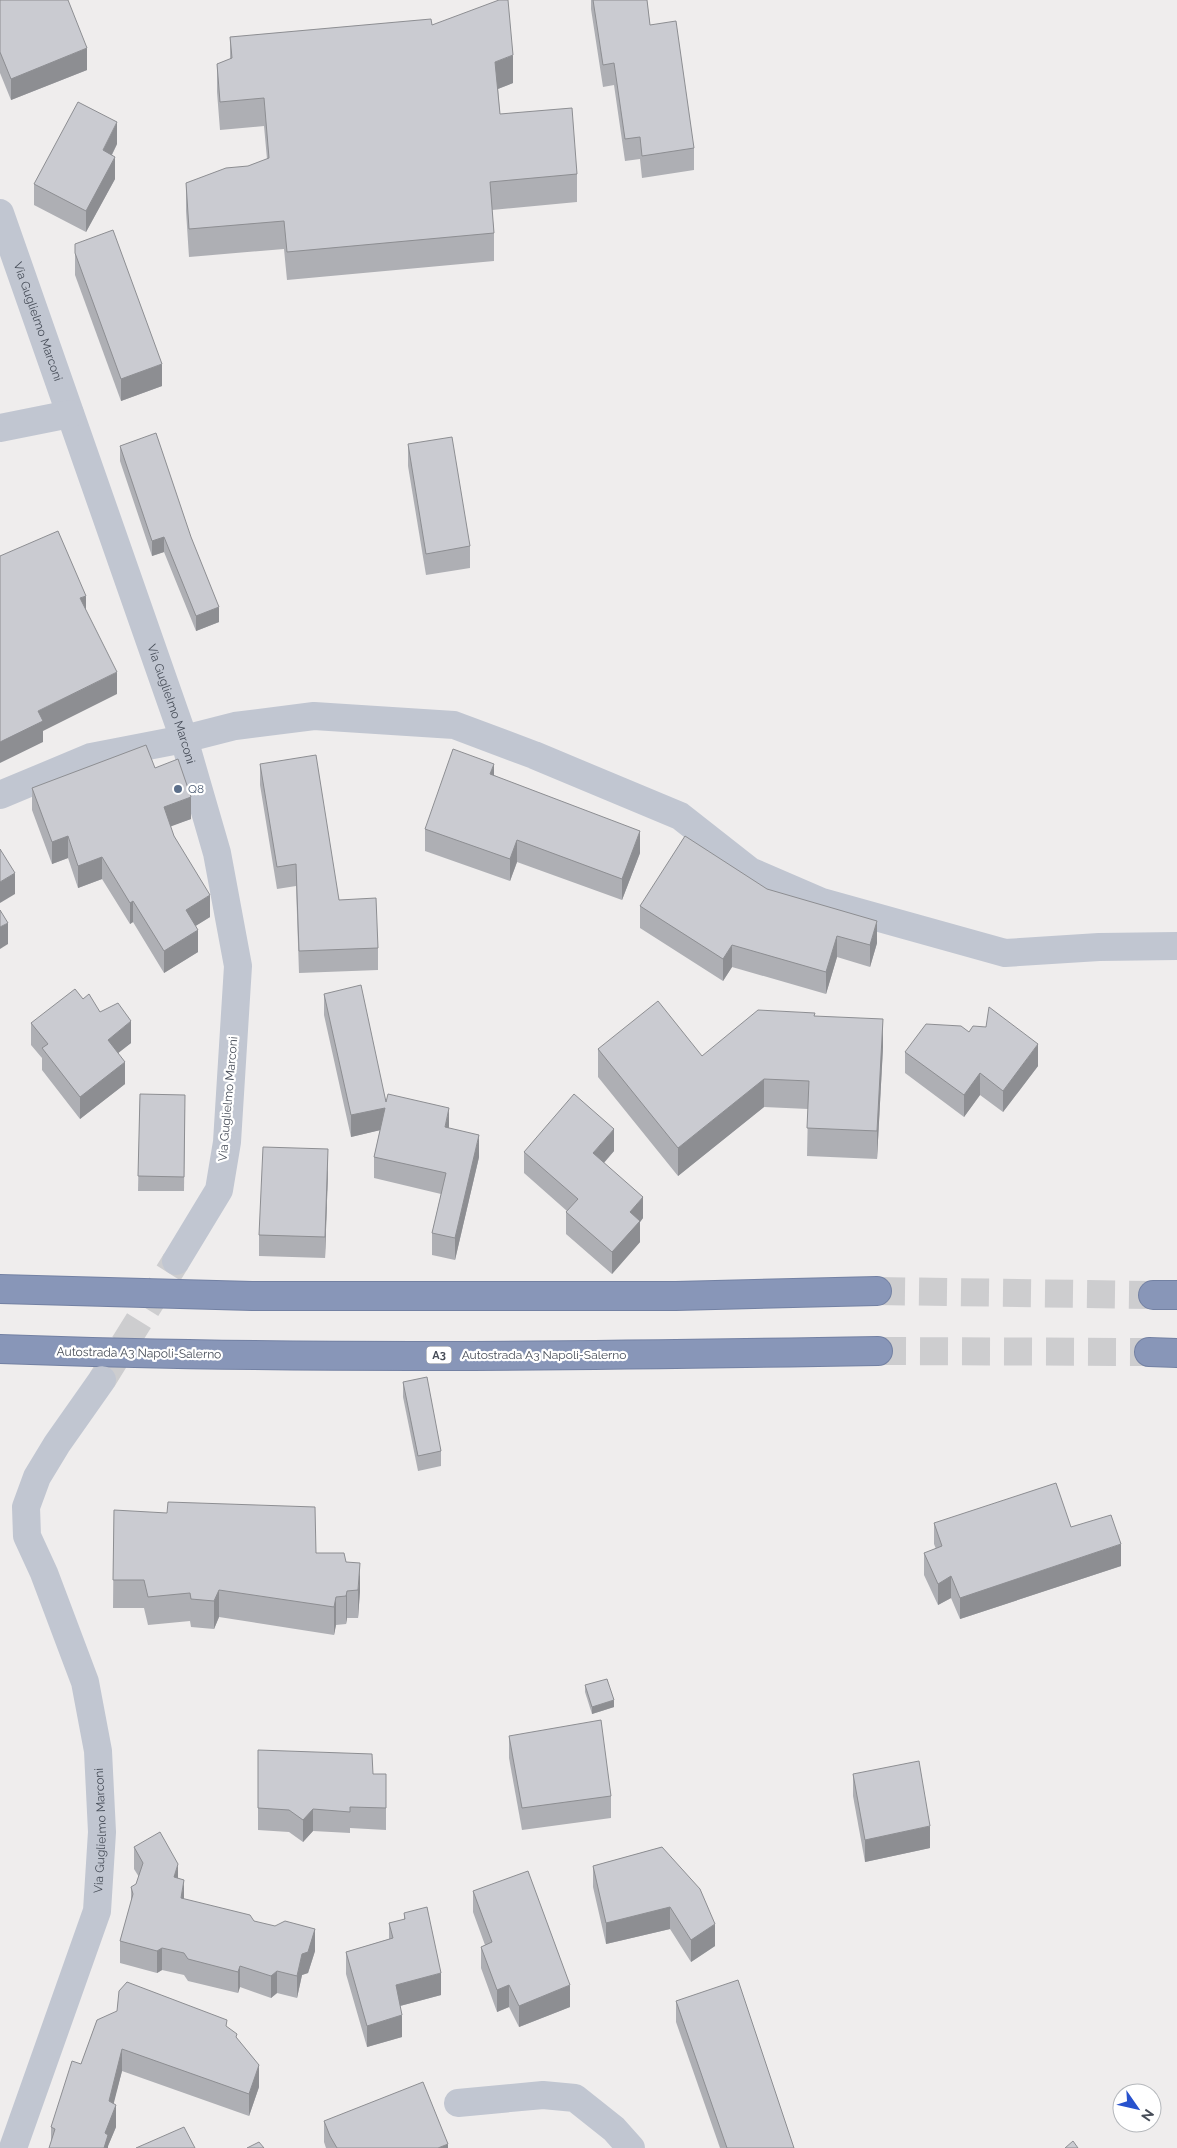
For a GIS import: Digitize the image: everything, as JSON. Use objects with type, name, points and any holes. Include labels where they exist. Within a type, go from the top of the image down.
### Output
[{"type":"highway","points":[[0,1289],[252,1296],[676,1296],[877,1291]]},
{"type":"highway","name":"Autostrada A3 Napoli-Salerno","points":[[0,1349],[244,1356],[624,1355],[878,1351]]},
{"type":"highway","points":[[1149,1352],[1177,1353]]},
{"type":"street","name":"Via Guglielmo Marconi","points":[[0,213],[184,739],[217,853],[238,966],[227,1142],[219,1190],[176,1261]]},
{"type":"street","points":[[0,428],[70,414]]},
{"type":"street","points":[[0,795],[91,757],[184,739],[235,726],[314,716],[454,725],[534,755],[680,816],[750,871],[822,902],[1005,953],[1099,946],[1177,946]]},
{"type":"street","name":"Via Guglielmo Marconi","points":[[13,2148],[97,1911],[102,1832],[98,1751],[85,1682],[44,1573],[27,1536],[26,1507],[37,1477],[57,1444],[102,1380]]},
{"type":"street","points":[[458,2103],[543,2095],[575,2098],[614,2129],[631,2148]]},
{"type":"building","points":[[0,0],[68,0],[87,48],[11,79],[0,52]]},
{"type":"building","points":[[499,0],[508,0],[513,55],[495,62],[500,114],[572,108],[577,174],[490,182],[494,233],[287,252],[284,221],[189,229],[186,183],[226,168],[248,166],[269,158],[264,98],[220,102],[217,64],[232,58],[230,37],[431,19],[432,25]]},
{"type":"building","points":[[593,0],[647,0],[650,25],[676,21],[694,148],[642,156],[640,137],[625,139],[614,63],[603,65]]},
{"type":"building","points":[[78,102],[117,122],[103,150],[115,157],[86,211],[34,184]]},
{"type":"building","points":[[113,230],[162,364],[121,379],[75,253],[75,244]]},
{"type":"building","points":[[156,433],[191,537],[219,607],[196,616],[164,537],[152,541],[120,446]]},
{"type":"building","points":[[452,437],[470,546],[426,554],[408,444]]},
{"type":"building","points":[[58,531],[86,596],[80,598],[117,672],[38,711],[43,721],[0,742],[0,556]]},
{"type":"building","points":[[146,745],[155,768],[178,759],[191,797],[164,807],[174,836],[210,895],[186,910],[198,930],[164,951],[133,901],[130,903],[102,857],[78,866],[68,836],[52,842],[32,788]]},
{"type":"building","points":[[453,749],[494,764],[490,774],[640,831],[622,879],[517,840],[510,859],[425,829]]},
{"type":"building","points":[[316,755],[339,900],[376,898],[378,948],[299,951],[296,864],[277,867],[260,764]]},
{"type":"building","points":[[685,836],[767,889],[877,921],[870,945],[837,936],[826,972],[732,945],[723,959],[640,906]]},
{"type":"building","points":[[0,849],[15,873],[0,882]]},
{"type":"building","points":[[0,910],[8,923],[0,927]]},
{"type":"building","points":[[361,985],[386,1102],[388,1094],[449,1108],[445,1127],[479,1135],[455,1238],[432,1233],[446,1173],[374,1157],[385,1108],[351,1115],[324,994]]},
{"type":"building","points":[[75,989],[83,999],[89,994],[100,1012],[118,1003],[131,1021],[108,1040],[125,1062],[80,1097],[42,1048],[48,1044],[31,1023]]},
{"type":"building","points":[[658,1001],[702,1056],[758,1010],[815,1013],[814,1016],[883,1019],[877,1131],[807,1128],[809,1081],[764,1079],[678,1148],[598,1049]]},
{"type":"building","points":[[989,1007],[1038,1044],[1003,1091],[980,1073],[964,1095],[905,1052],[926,1024],[961,1026],[969,1032],[973,1026],[986,1027]]},
{"type":"building","points":[[140,1094],[185,1095],[184,1177],[138,1176]]},
{"type":"building","points":[[574,1094],[614,1129],[593,1153],[643,1197],[630,1212],[640,1221],[612,1252],[566,1212],[578,1199],[524,1152]]},
{"type":"building","points":[[263,1147],[328,1149],[325,1237],[259,1235]]},
{"type":"building","points":[[427,1377],[441,1451],[418,1456],[403,1382]]},
{"type":"building","points":[[1056,1483],[1071,1527],[1111,1515],[1121,1544],[960,1598],[951,1576],[938,1584],[924,1553],[942,1546],[934,1523]]},
{"type":"building","points":[[168,1502],[315,1507],[316,1553],[344,1553],[346,1562],[360,1563],[358,1590],[347,1591],[346,1596],[336,1597],[334,1607],[219,1590],[214,1601],[191,1599],[190,1593],[148,1597],[144,1580],[113,1580],[114,1510],[167,1513]]},
{"type":"building","points":[[607,1679],[614,1700],[592,1707],[585,1685]]},
{"type":"building","points":[[601,1720],[611,1796],[522,1808],[509,1736]]},
{"type":"building","points":[[258,1750],[372,1754],[373,1774],[386,1774],[386,1808],[350,1807],[350,1812],[313,1809],[303,1820],[289,1810],[258,1808]]},
{"type":"building","points":[[919,1761],[930,1826],[865,1840],[853,1774]]},
{"type":"building","points":[[160,1832],[178,1864],[174,1877],[184,1880],[181,1898],[250,1915],[254,1921],[275,1926],[285,1921],[315,1929],[308,1952],[302,1954],[297,1976],[277,1971],[271,1976],[240,1966],[238,1972],[188,1959],[184,1953],[162,1948],[157,1951],[120,1941],[133,1894],[131,1887],[136,1884],[143,1863],[134,1847]]},
{"type":"building","points":[[662,1847],[700,1889],[715,1924],[691,1940],[670,1907],[606,1923],[593,1866]]},
{"type":"building","points":[[528,1871],[570,1985],[519,2006],[509,1985],[497,1990],[481,1947],[492,1942],[473,1891]]},
{"type":"building","points":[[427,1907],[441,1973],[396,1985],[402,2015],[367,2026],[346,1952],[393,1938],[389,1923],[405,1919],[404,1913]]},
{"type":"building","points":[[738,1980],[794,2148],[727,2148],[676,2001]]},
{"type":"building","points":[[127,1982],[227,2020],[226,2026],[237,2034],[236,2037],[259,2065],[249,2094],[122,2049],[109,2101],[116,2105],[105,2133],[108,2135],[104,2148],[49,2148],[55,2129],[51,2127],[72,2061],[81,2064],[97,2020],[117,2011],[119,1991]]},
{"type":"building","points":[[423,2082],[448,2144],[438,2148],[337,2148],[324,2121]]},
{"type":"building","points":[[184,2127],[195,2148],[136,2148]]},
{"type":"building","points":[[1073,2141],[1078,2148],[1065,2148]]},
{"type":"building","points":[[259,2142],[264,2148],[247,2148]]},
{"type":"tunnel","points":[[102,1380],[176,1261]]},
{"type":"tunnel","points":[[877,1291],[1153,1295]]},
{"type":"tunnel","points":[[878,1351],[1149,1352]]},
{"type":"place","name":"Q8","points":[[178,789]]}]
